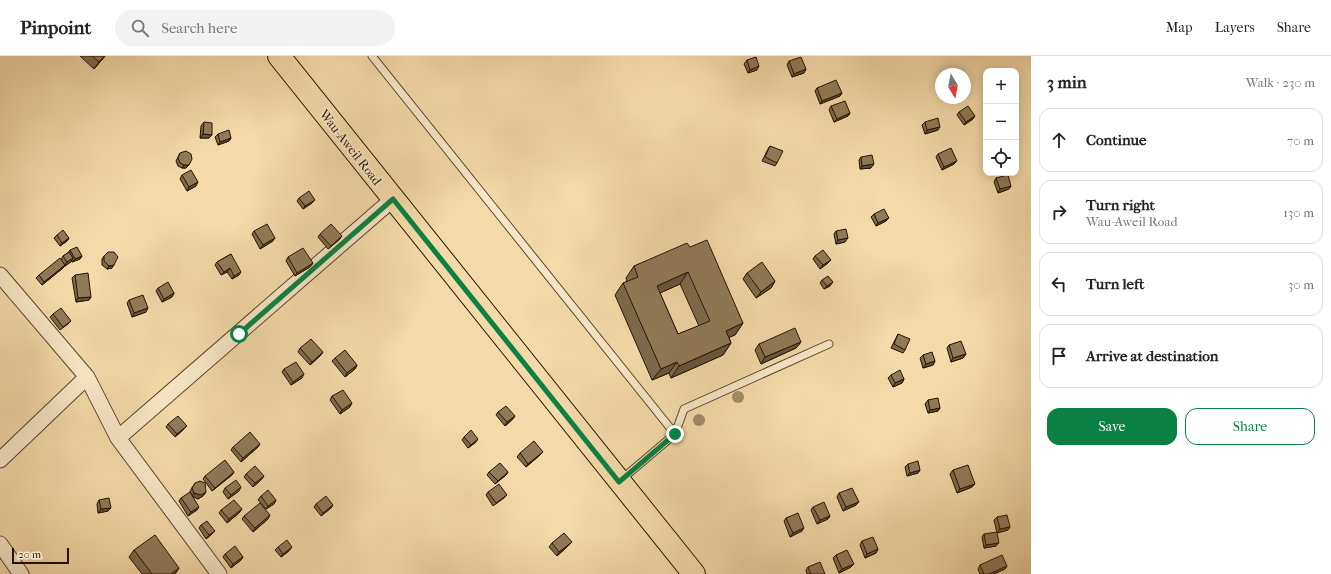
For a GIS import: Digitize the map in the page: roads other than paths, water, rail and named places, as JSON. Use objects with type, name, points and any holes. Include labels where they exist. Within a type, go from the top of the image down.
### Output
[{"type":"main road","name":"Wau-Aweil Road","points":[[279,56],[694,574]]},
{"type":"street","points":[[118,438],[393,199]]},
{"type":"street","points":[[0,276],[87,377],[118,438],[219,574]]},
{"type":"street","points":[[0,460],[87,377]]},
{"type":"street","points":[[0,544],[21,574]]},
{"type":"lane","points":[[372,56],[675,434]]},
{"type":"lane","points":[[619,482],[675,434],[684,409],[829,344]]}]
